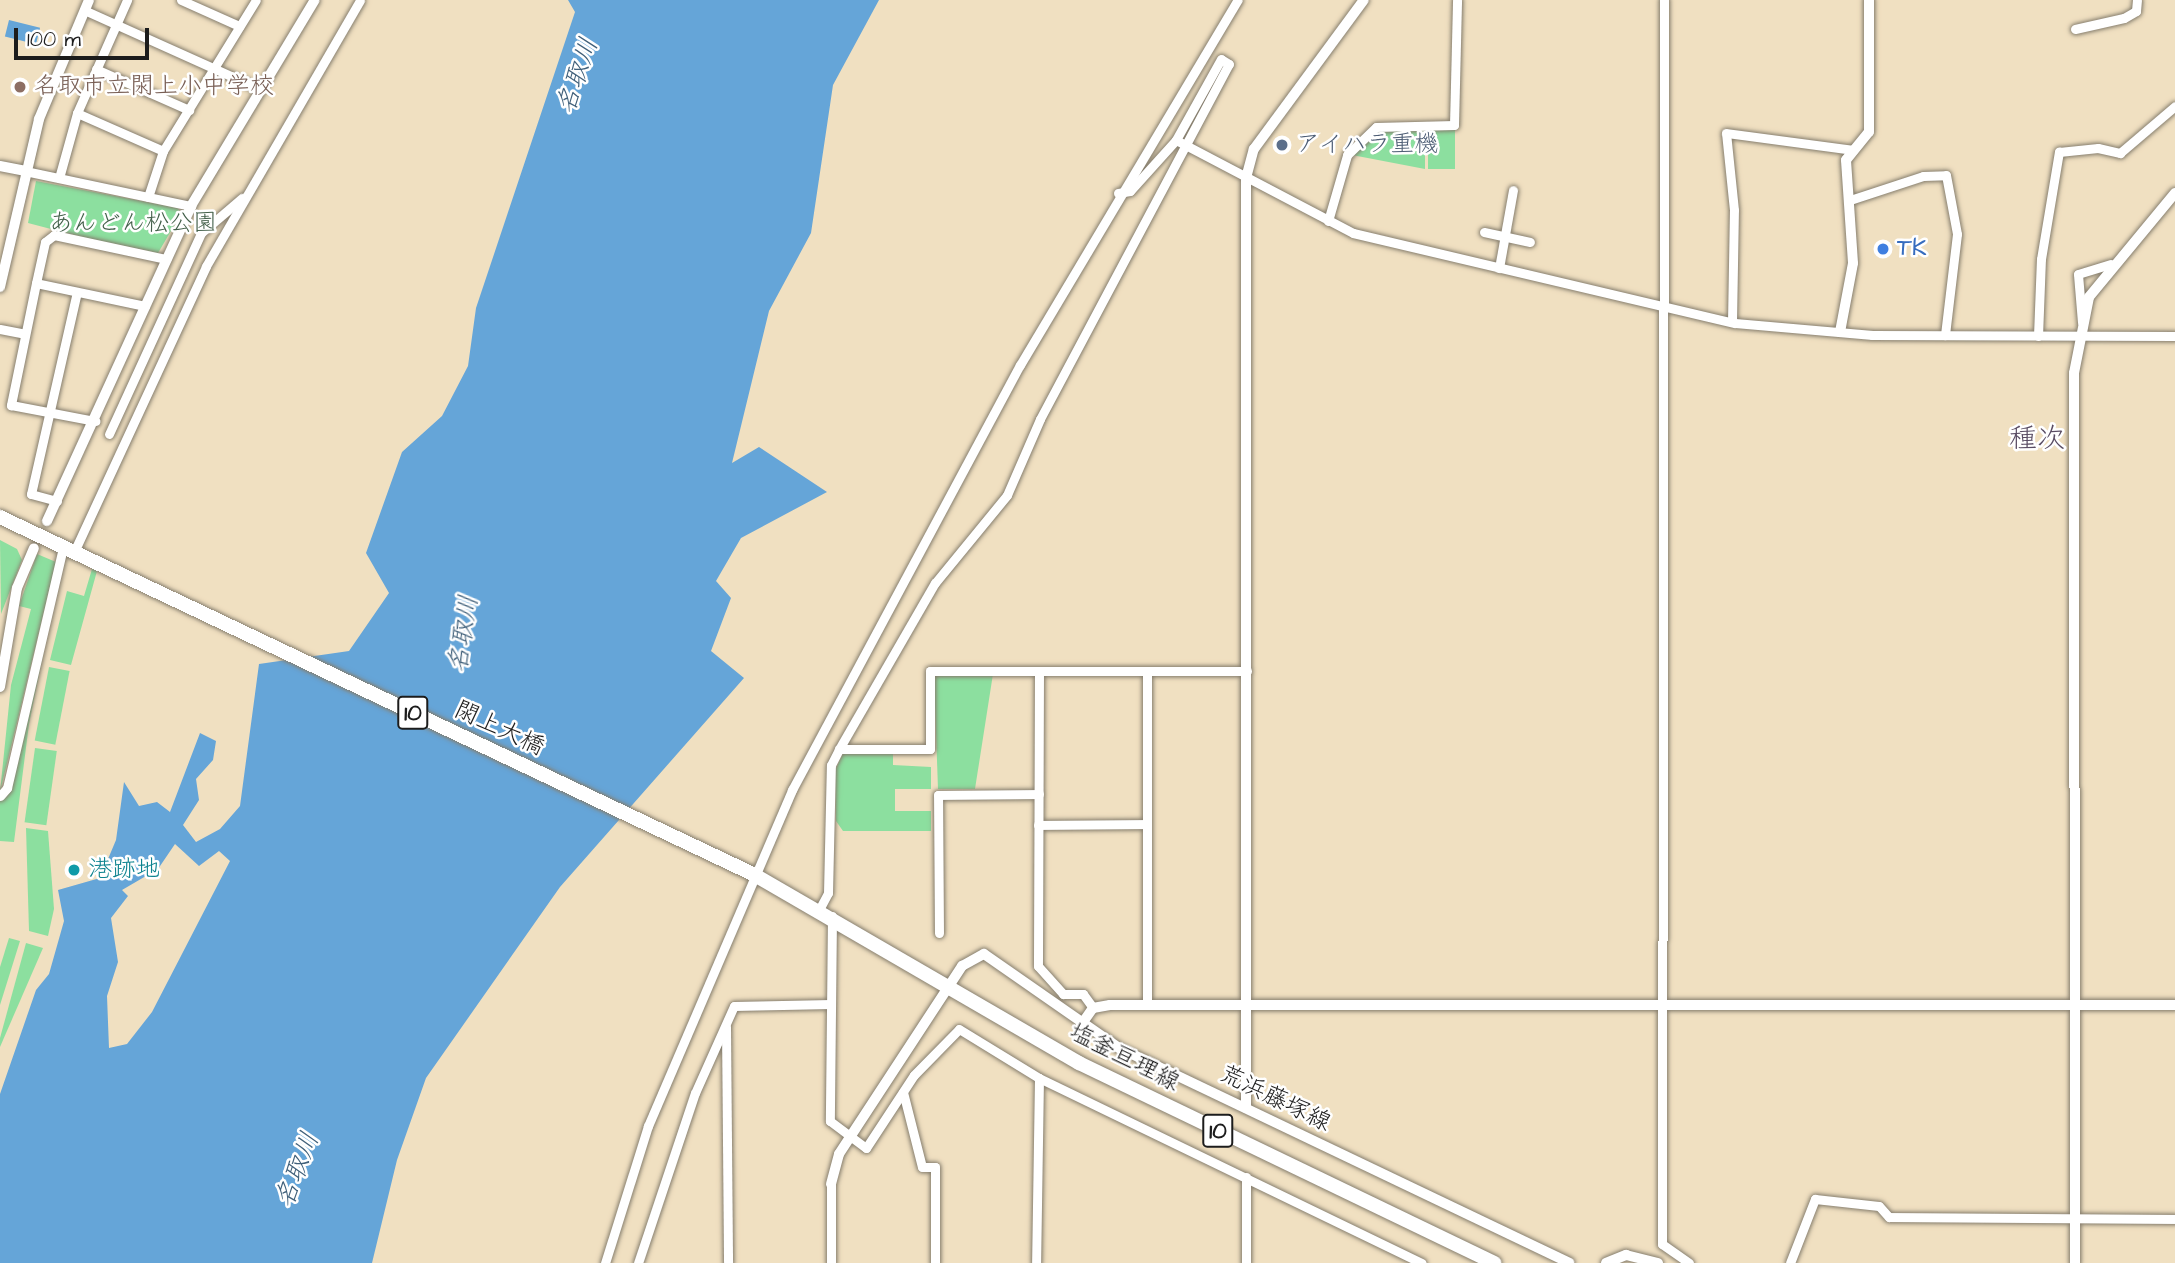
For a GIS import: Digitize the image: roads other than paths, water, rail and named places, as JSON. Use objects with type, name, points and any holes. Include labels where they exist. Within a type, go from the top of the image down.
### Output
[{"type":"main road","name":"10","points":[[0,517],[73,551]]},
{"type":"main road","name":"閖上大橋","points":[[73,551],[749,873]]},
{"type":"main road","name":"塩釜亘理線","points":[[749,873],[826,911],[1079,1063],[1494,1263]]},
{"type":"street","points":[[59,178],[77,113],[127,0]]},
{"type":"street","points":[[181,0],[240,26]]},
{"type":"street","points":[[148,197],[163,151],[256,0]]},
{"type":"street","points":[[47,521],[191,206],[315,0]]},
{"type":"street","points":[[0,796],[7,788],[73,551],[206,266],[360,0]]},
{"type":"street","points":[[605,1263],[648,1126],[749,873],[835,709],[1118,193],[1238,0]]},
{"type":"street","points":[[1246,1108],[1246,178],[1254,149],[1364,0]]},
{"type":"street","points":[[1328,221],[1347,155],[1376,127],[1454,125],[1457,0]]},
{"type":"street","points":[[1664,0],[1662,1244],[1689,1263]]},
{"type":"street","points":[[1840,332],[1853,263],[1846,160],[1869,132],[1869,0]]},
{"type":"street","points":[[2075,29],[2124,18],[2136,11],[2137,0]]},
{"type":"street","points":[[0,287],[25,171],[87,5],[116,24],[260,89]]},
{"type":"street","points":[[1118,193],[1130,191],[1176,140],[1221,59],[1229,64],[1040,419],[1007,495],[935,583],[831,765],[826,911],[831,1004],[830,1121],[849,1138],[866,1148],[903,1093],[959,1029],[1039,1078],[1422,1263]]},
{"type":"street","points":[[96,69],[189,110]]},
{"type":"street","points":[[2038,335],[2041,259],[2059,152],[2098,148],[2120,153],[2175,106]]},
{"type":"street","points":[[77,113],[163,151]]},
{"type":"street","points":[[1732,322],[1734,210],[1726,133],[1853,150]]},
{"type":"street","points":[[1176,140],[1184,148],[1353,233],[1732,322],[1840,332],[2175,336]]},
{"type":"street","points":[[0,166],[191,206]]},
{"type":"street","points":[[1850,200],[1923,176],[1946,176],[1956,234],[1945,335]]},
{"type":"street","points":[[1499,268],[1513,190]]},
{"type":"street","points":[[109,434],[201,233],[249,192]]},
{"type":"street","points":[[2075,1263],[2078,336],[2082,321],[2111,264],[2175,193]]},
{"type":"street","points":[[1484,232],[1530,242]]},
{"type":"street","points":[[95,421],[11,405],[45,242],[54,235],[166,259]]},
{"type":"street","points":[[2082,321],[2078,274],[2111,264]]},
{"type":"street","points":[[36,283],[145,306]]},
{"type":"street","points":[[57,500],[32,494],[77,292]]},
{"type":"street","points":[[0,329],[25,334]]},
{"type":"street","points":[[0,687],[5,619],[34,548]]},
{"type":"street","points":[[839,748],[930,749],[930,671],[1247,671]]},
{"type":"street","points":[[1039,671],[1038,966],[1063,994],[1083,994],[1093,1008]]},
{"type":"street","points":[[1147,672],[1147,1005]]},
{"type":"street","points":[[939,933],[938,795],[1038,794]]},
{"type":"street","points":[[1038,825],[1147,824]]},
{"type":"street","name":"荒浜藤塚線","points":[[950,986],[962,966],[984,954],[1081,1025],[1246,1108],[1569,1263]]},
{"type":"street","points":[[831,1263],[831,1184],[849,1138],[950,986]]},
{"type":"street","points":[[638,1263],[671,1157],[734,1006],[831,1004]]},
{"type":"street","points":[[1093,1008],[1147,1005],[2175,1005]]},
{"type":"street","points":[[1081,1025],[1093,1008]]},
{"type":"street","points":[[726,1024],[728,1263]]},
{"type":"street","points":[[1036,1263],[1039,1078]]},
{"type":"street","points":[[903,1093],[922,1167],[935,1167],[935,1263]]},
{"type":"street","points":[[1246,1177],[1246,1263]]},
{"type":"street","points":[[1790,1263],[1815,1199],[1879,1206],[1889,1217],[2175,1219]]},
{"type":"street","points":[[1606,1263],[1626,1255],[1658,1263]]},
{"type":"water","name":"名取川","points":[[568,0],[879,0],[833,85],[811,233],[769,311],[732,463],[759,447],[827,492],[741,538],[716,581],[731,598],[711,651],[744,678],[560,887],[426,1078],[397,1160],[372,1263],[0,1263],[0,1094],[36,990],[49,974],[64,921],[58,890],[100,878],[116,840],[124,782],[139,806],[157,802],[170,812],[200,733],[216,741],[213,760],[196,779],[199,800],[183,825],[196,842],[220,829],[240,806],[259,664],[349,651],[389,593],[366,553],[402,452],[442,416],[468,366],[476,308],[575,12]],"holes":[[[175,844],[199,866],[219,851],[230,861],[152,1012],[127,1044],[109,1048],[107,996],[118,962],[111,918],[128,896],[122,890],[158,869]]]},
{"type":"water","points":[[9,20],[40,28],[36,44],[5,36]]},
{"type":"place","name":"名取市立閖上小中学校","points":[[20,87]]},
{"type":"place","name":"アイハラ重機","points":[[1282,145]]},
{"type":"place","name":"TK","points":[[1883,249]]},
{"type":"place","name":"港跡地","points":[[74,870]]},
{"type":"district","name":"種次","points":[[2037,439]]},
{"type":"park label","name":"あんどん松公園","points":[[133,224]]}]
